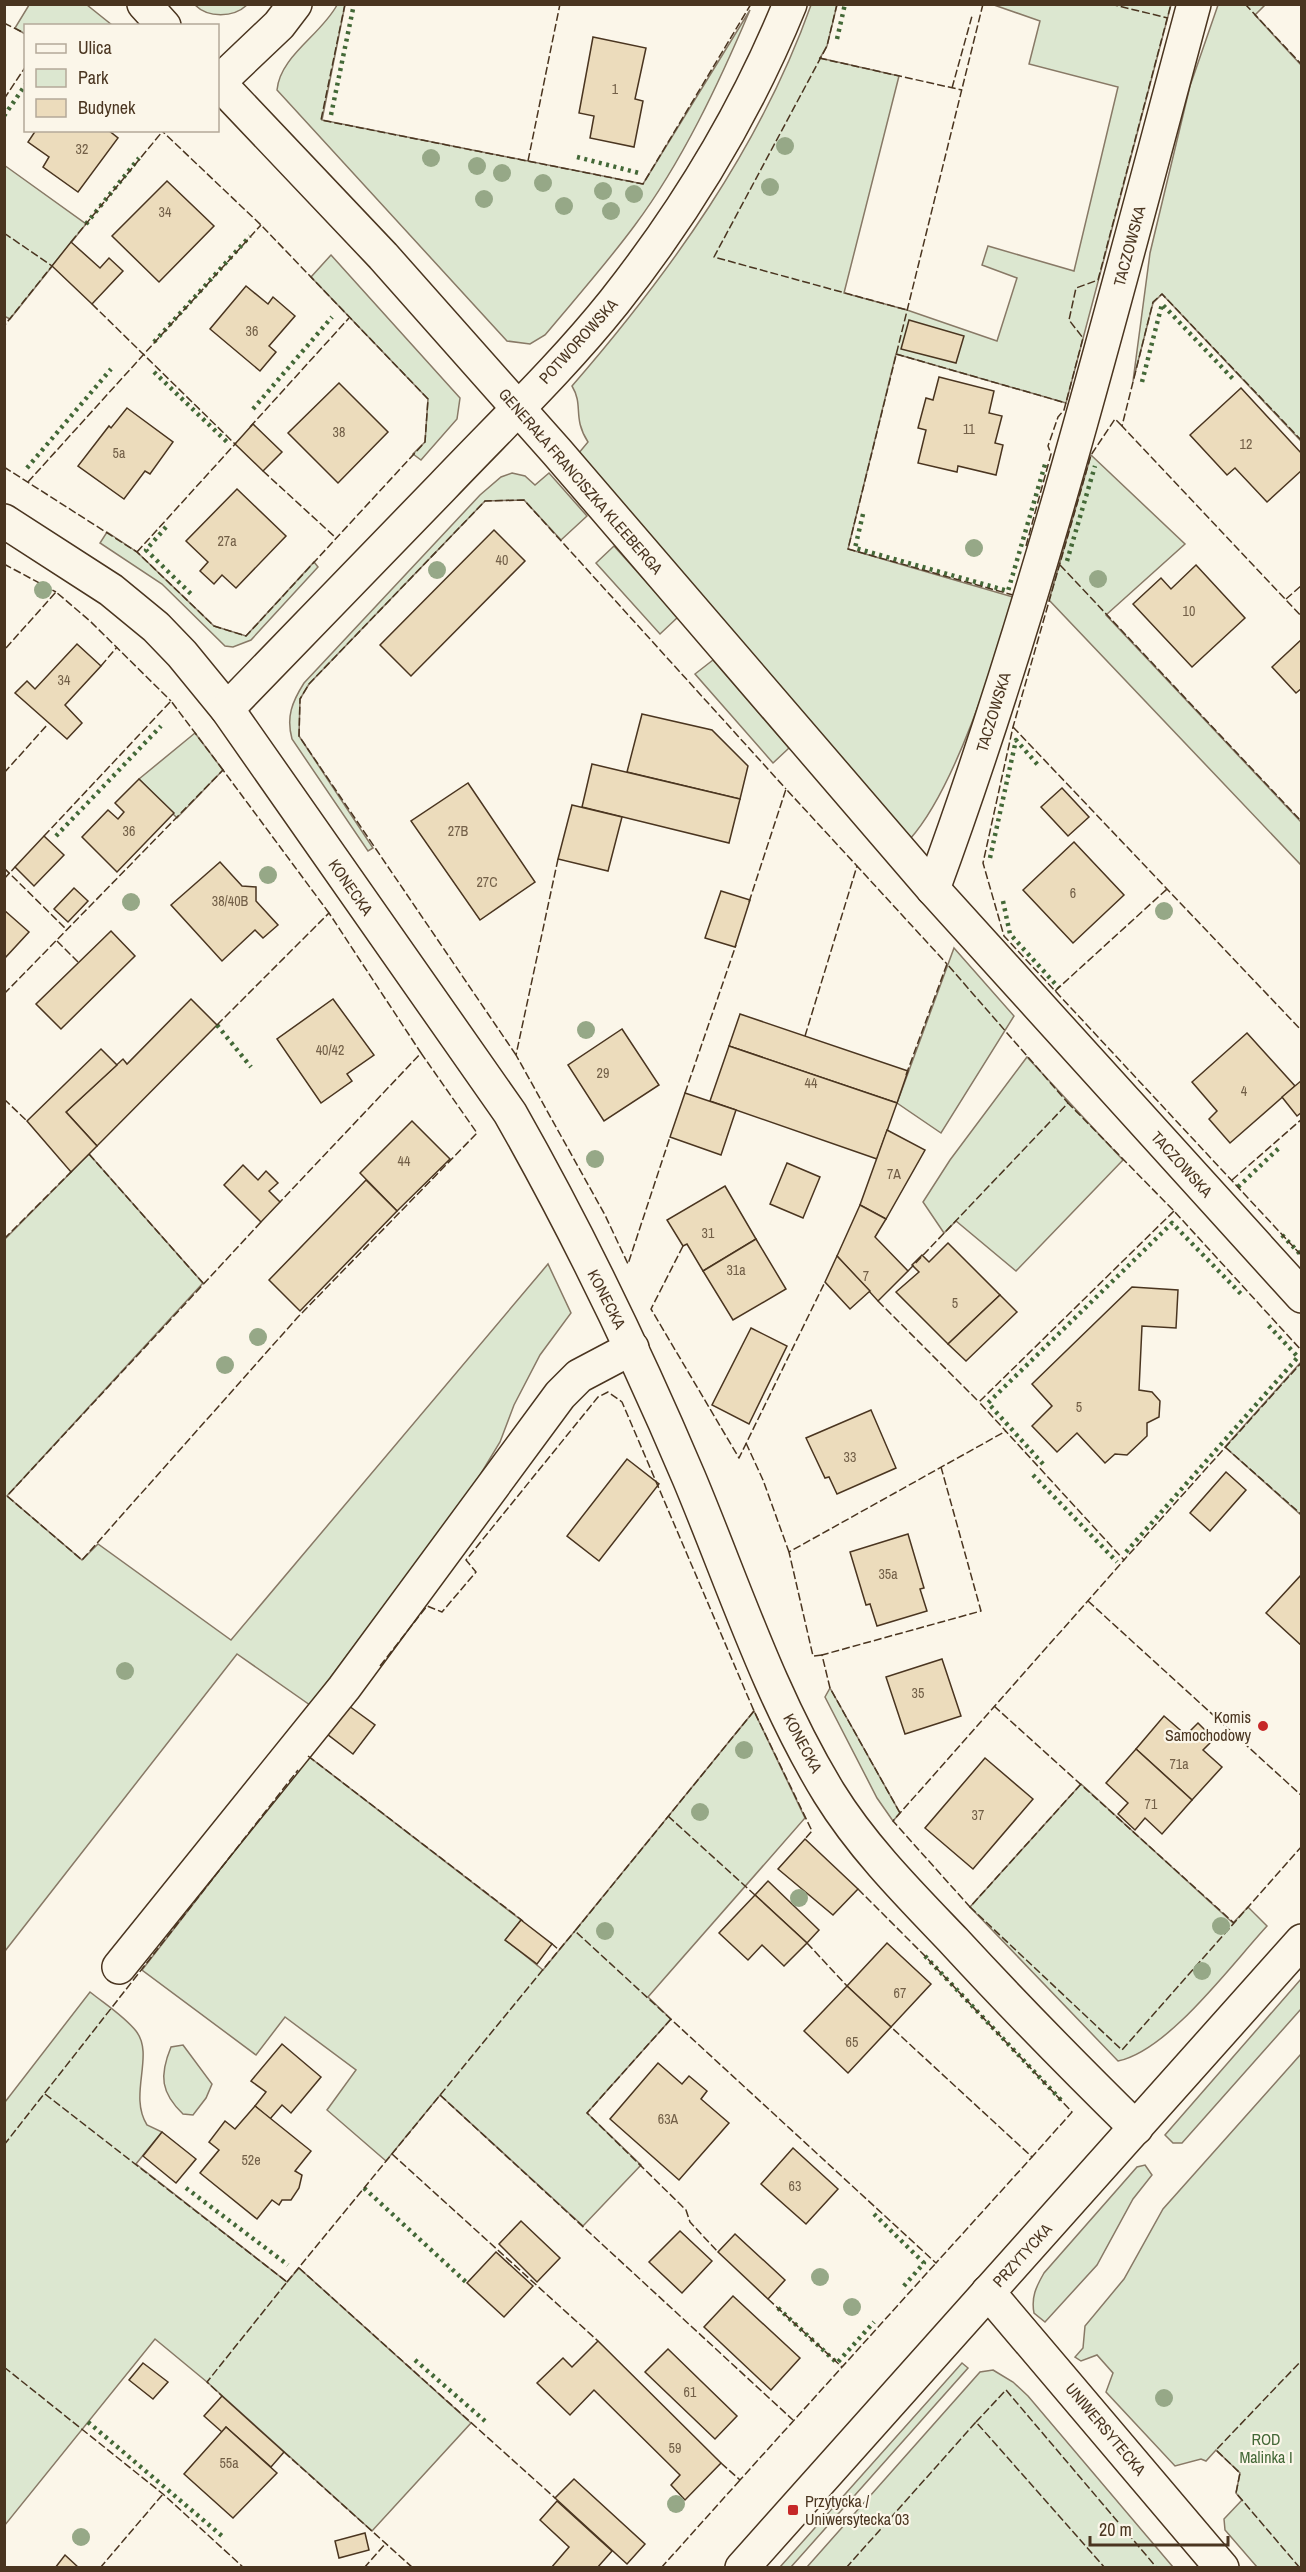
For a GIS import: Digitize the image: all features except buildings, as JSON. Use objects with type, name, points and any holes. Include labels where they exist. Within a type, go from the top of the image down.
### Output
[{"type":"street","points":[[144,4],[162,24]]},
{"type":"street","points":[[219,81],[279,25],[295,4]]},
{"type":"street","name":"POTWOROWSKA","points":[[227,709],[517,408],[612,304],[657,246],[726,139],[754,87],[790,4]]},
{"type":"street","name":"TACZOWSKA","points":[[1194,4],[1106,331],[1027,602],[960,814],[933,889],[1302,1296]]},
{"type":"street","name":"GENERAŁA FRANCISZKA KLEEBERGA","points":[[219,83],[383,256],[933,889]]},
{"type":"street","name":"KONECKA","points":[[4,521],[111,590],[156,627],[227,709],[510,1113],[549,1182],[632,1348],[688,1477],[770,1678],[796,1734],[830,1794],[870,1849],[905,1890],[1030,2022],[1136,2128]]},
{"type":"street","points":[[119,1966],[344,1688],[560,1395],[579,1376],[632,1348]]},
{"type":"street","name":"PRZYTYCKA","points":[[742,2568],[1302,1941]]},
{"type":"street","name":"UNIWERSYTECKA","points":[[988,2292],[1222,2568]]},
{"type":"green space","points":[[29,5],[87,5],[111,24],[24,24],[24,33],[15,28]]},
{"type":"green space","points":[[195,5],[247,5],[235,12],[221,15],[207,12]]},
{"type":"green space","points":[[337,5],[345,5],[322,120],[643,184],[750,10],[726,66],[684,149],[652,201],[613,253],[545,335],[530,344],[507,341],[277,90],[285,67]]},
{"type":"green space","points":[[811,5],[837,5],[827,46],[820,58],[899,76],[844,293],[907,310],[997,341],[1017,278],[982,265],[988,246],[1074,271],[1118,87],[1029,64],[1040,21],[994,5],[1171,5],[1066,403],[896,354],[848,549],[1013,597],[996,656],[957,758],[942,790],[910,839],[578,454],[588,442],[580,426],[577,400],[572,386],[644,299],[709,206],[766,108]]},
{"type":"green space","points":[[1218,5],[1265,5],[1255,15],[1301,65],[1301,441],[1162,294],[1153,303],[1133,381],[1150,253],[1190,86]]},
{"type":"green space","points":[[4,165],[86,224],[10,319],[4,316]]},
{"type":"green space","points":[[331,255],[460,398],[457,419],[421,460],[413,454],[425,442],[428,399],[311,277]]},
{"type":"green space","points":[[1091,455],[1185,544],[1106,615],[1301,822],[1301,865],[1049,600]]},
{"type":"green space","points":[[512,473],[525,476],[535,485],[549,473],[587,516],[561,540],[524,500],[485,501],[309,684],[300,699],[299,736],[373,848],[368,851],[292,739],[290,717],[293,703],[304,683],[480,495],[501,477]]},
{"type":"green space","points":[[107,532],[137,552],[214,626],[246,636],[314,562],[318,567],[251,640],[233,647],[225,646],[162,584],[100,543]]},
{"type":"green space","points":[[614,546],[678,617],[660,634],[596,563]]},
{"type":"green space","points":[[713,660],[789,748],[773,763],[695,674]]},
{"type":"green space","points":[[195,733],[223,770],[177,818],[139,779]]},
{"type":"green space","points":[[954,948],[1014,1016],[941,1133],[897,1103]]},
{"type":"green space","points":[[1027,1057],[1123,1160],[1016,1271],[956,1221],[944,1233],[923,1202],[950,1160]]},
{"type":"green space","points":[[89,1154],[203,1283],[7,1496],[82,1560],[98,1544],[231,1640],[548,1264],[571,1313],[540,1355],[514,1405],[500,1442],[474,1485],[310,1705],[237,1654],[5,1951],[5,1239]]},
{"type":"green space","points":[[1301,1362],[1301,1515],[1225,1447]]},
{"type":"green space","points":[[830,1688],[900,1813],[893,1821],[877,1798],[825,1697]]},
{"type":"green space","points":[[754,1711],[805,1818],[648,1997],[671,2019],[587,2113],[641,2165],[583,2226],[440,2095],[386,2161],[327,2110],[356,2070],[285,2017],[256,2055],[142,1970],[308,1756],[521,1920],[506,1940],[543,1970]]},
{"type":"green space","points":[[1081,1784],[1233,1923],[1248,1907],[1267,1926],[1178,2024],[1137,2054],[1118,2061],[970,1907]]},
{"type":"green space","points":[[1301,1979],[1301,2009],[1182,2143],[1173,2143],[1165,2135]]},
{"type":"green space","points":[[90,1992],[126,2020],[141,2041],[143,2052],[140,2088],[142,2113],[147,2125],[162,2132],[136,2164],[287,2282],[299,2268],[471,2423],[372,2531],[207,2382],[155,2339],[5,2525],[5,2102]]},
{"type":"green space","points":[[183,2045],[212,2084],[206,2098],[193,2115],[183,2114],[170,2099],[164,2083],[165,2067],[171,2047]]},
{"type":"green space","name":"ROD Malinka I","points":[[1301,2054],[1301,2567],[1257,2567],[1225,2530],[1224,2519],[1242,2500],[1236,2493],[1240,2473],[1216,2450],[1206,2461],[1201,2459],[1175,2466],[1106,2392],[1113,2373],[1097,2355],[1081,2361],[1075,2357],[1083,2348],[1085,2326],[1124,2279],[1163,2209]]},
{"type":"green space","points":[[1145,2165],[1152,2175],[1133,2199],[1097,2265],[1045,2322],[1034,2313],[1033,2307],[1035,2292],[1044,2273],[1137,2167]]},
{"type":"green space","points":[[962,2363],[968,2368],[791,2567],[780,2567]]},
{"type":"green space","points":[[993,2370],[1013,2382],[1028,2396],[1173,2567],[807,2567],[980,2372]]},
{"type":"hedge","points":[[331,115],[354,4]]},
{"type":"hedge","points":[[837,39],[845,4]]},
{"type":"hedge","points":[[4,116],[24,87]]},
{"type":"hedge","points":[[577,157],[639,173]]},
{"type":"hedge","points":[[86,224],[139,158]]},
{"type":"hedge","points":[[154,342],[250,236]]},
{"type":"hedge","points":[[1142,382],[1162,304],[1234,380]]},
{"type":"hedge","points":[[253,409],[332,317]]},
{"type":"hedge","points":[[27,468],[111,369]]},
{"type":"hedge","points":[[154,372],[227,442]]},
{"type":"hedge","points":[[863,514],[855,548],[1008,591],[1046,461]]},
{"type":"hedge","points":[[1067,561],[1095,466]]},
{"type":"hedge","points":[[166,527],[146,550],[192,595]]},
{"type":"hedge","points":[[56,836],[161,726]]},
{"type":"hedge","points":[[990,858],[1016,740],[1038,765]]},
{"type":"hedge","points":[[1003,901],[1010,934],[1059,988]]},
{"type":"hedge","points":[[217,1025],[251,1067]]},
{"type":"hedge","points":[[1238,1187],[1279,1148]]},
{"type":"hedge","points":[[1043,1464],[988,1403],[1172,1223],[1242,1295]]},
{"type":"hedge","points":[[1282,1235],[1302,1256]]},
{"type":"hedge","points":[[1126,1552],[1298,1357],[1268,1325]]},
{"type":"hedge","points":[[1033,1475],[1117,1562]]},
{"type":"hedge","points":[[925,1956],[1061,2100]]},
{"type":"hedge","points":[[186,2188],[288,2265]]},
{"type":"hedge","points":[[364,2188],[467,2283]]},
{"type":"hedge","points":[[874,2214],[924,2263],[902,2288]]},
{"type":"hedge","points":[[778,2308],[837,2363],[874,2322]]},
{"type":"hedge","points":[[415,2360],[485,2421]]},
{"type":"hedge","points":[[88,2422],[222,2536]]},
{"type":"fence","points":[[345,4],[321,120],[643,184],[751,4]]},
{"type":"fence","points":[[528,161],[560,4]]},
{"type":"fence","points":[[837,4],[827,46],[714,257],[907,310]]},
{"type":"fence","points":[[983,4],[848,549],[1013,595]]},
{"type":"fence","points":[[1110,4],[1168,18]]},
{"type":"fence","points":[[1026,546],[1051,454],[1048,446],[1058,417],[1064,410],[1083,338],[1069,320],[1076,288],[1098,280],[1171,4]]},
{"type":"fence","points":[[1245,4],[1302,65]]},
{"type":"fence","points":[[952,88],[972,16]]},
{"type":"fence","points":[[4,23],[24,33]]},
{"type":"fence","points":[[819,58],[962,90]]},
{"type":"fence","points":[[4,99],[24,69]]},
{"type":"fence","points":[[71,242],[162,132]]},
{"type":"fence","points":[[4,467],[137,552],[214,626],[246,636],[425,442],[428,399],[261,225],[163,132]]},
{"type":"fence","points":[[28,482],[261,225]]},
{"type":"fence","points":[[4,233],[52,266],[4,326]]},
{"type":"fence","points":[[1302,441],[1162,294],[1153,302],[1122,426],[1302,617]]},
{"type":"fence","points":[[92,304],[235,444]]},
{"type":"fence","points":[[250,427],[349,318]]},
{"type":"fence","points":[[896,354],[1066,403]]},
{"type":"fence","points":[[1122,426],[1115,419],[1091,455],[1013,727],[983,863],[1004,936],[1302,1256]]},
{"type":"fence","points":[[137,552],[236,443]]},
{"type":"fence","points":[[263,471],[336,538]]},
{"type":"fence","points":[[516,1055],[299,736],[300,699],[309,684],[485,501],[524,500],[786,789]]},
{"type":"fence","points":[[4,564],[56,592]]},
{"type":"fence","points":[[1060,565],[1302,822]]},
{"type":"fence","points":[[1286,599],[1302,585]]},
{"type":"fence","points":[[6,648],[56,592],[90,621],[171,701]]},
{"type":"fence","points":[[101,666],[117,647]]},
{"type":"fence","points":[[44,836],[171,701],[223,770]]},
{"type":"fence","points":[[4,773],[48,724]]},
{"type":"fence","points":[[1013,727],[1302,1031]]},
{"type":"fence","points":[[4,994],[223,770],[329,913]]},
{"type":"fence","points":[[749,902],[786,789],[857,866]]},
{"type":"fence","points":[[558,859],[516,1055],[605,1215],[628,1264],[670,1137]]},
{"type":"fence","points":[[805,1036],[857,866],[947,964]]},
{"type":"fence","points":[[4,879],[15,867]]},
{"type":"fence","points":[[4,868],[67,930]]},
{"type":"fence","points":[[1055,991],[1167,889]]},
{"type":"fence","points":[[217,1025],[329,913],[421,1053]]},
{"type":"fence","points":[[57,941],[78,962]]},
{"type":"fence","points":[[685,1093],[736,945]]},
{"type":"fence","points":[[906,1075],[947,964],[1068,1103]]},
{"type":"fence","points":[[261,1222],[7,1496],[82,1560],[297,1318],[477,1133],[421,1053],[280,1202]]},
{"type":"fence","points":[[4,1099],[27,1121]]},
{"type":"fence","points":[[908,1271],[1068,1103],[1174,1211],[1302,1351]]},
{"type":"fence","points":[[1232,1180],[1302,1119]]},
{"type":"fence","points":[[89,1154],[203,1283]]},
{"type":"fence","points":[[4,1239],[74,1169]]},
{"type":"fence","points":[[1174,1211],[979,1402],[1124,1560],[1302,1362]]},
{"type":"fence","points":[[683,1246],[651,1309],[739,1458],[825,1282]]},
{"type":"fence","points":[[878,1301],[979,1402]]},
{"type":"fence","points":[[380,1666],[427,1606],[442,1612],[476,1572],[466,1560],[598,1397],[608,1392],[622,1402],[754,1711],[812,1831],[805,1839]]},
{"type":"fence","points":[[822,1655],[813,1656],[789,1552],[1006,1431]]},
{"type":"fence","points":[[746,1443],[763,1480],[789,1552]]},
{"type":"fence","points":[[1225,1447],[1302,1515]]},
{"type":"fence","points":[[900,1813],[830,1688],[822,1655],[981,1611],[941,1467]]},
{"type":"fence","points":[[1081,1784],[970,1907],[893,1821],[1124,1560]]},
{"type":"fence","points":[[1088,1601],[1302,1796]]},
{"type":"fence","points":[[994,1706],[1234,1923]]},
{"type":"fence","points":[[754,1711],[575,1931],[936,2263],[1032,2157]]},
{"type":"fence","points":[[308,1756],[523,1921]]},
{"type":"fence","points":[[4,2145],[298,1770]]},
{"type":"fence","points":[[668,1816],[755,1895]]},
{"type":"fence","points":[[970,1907],[1122,2050],[1302,1846]]},
{"type":"fence","points":[[858,1889],[925,1956],[1072,2112],[1032,2157],[891,2027]]},
{"type":"fence","points":[[551,1943],[559,1950],[575,1931]]},
{"type":"fence","points":[[807,1943],[847,1986]]},
{"type":"fence","points":[[287,2282],[559,1950]]},
{"type":"fence","points":[[671,2019],[587,2113],[686,2210],[690,2222],[718,2252]]},
{"type":"fence","points":[[45,2094],[287,2282],[207,2382],[222,2396]]},
{"type":"fence","points":[[440,2095],[793,2420]]},
{"type":"fence","points":[[392,2154],[598,2341]]},
{"type":"fence","points":[[721,2463],[740,2480],[936,2263]]},
{"type":"fence","points":[[299,2268],[555,2498]]},
{"type":"fence","points":[[768,2299],[842,2367]]},
{"type":"fence","points":[[1300,2568],[1236,2493],[1240,2473],[1216,2450],[1302,2360]]},
{"type":"fence","points":[[4,2367],[163,2494],[244,2568]]},
{"type":"fence","points":[[976,2422],[1006,2390],[1157,2568]]},
{"type":"fence","points":[[846,2568],[976,2422],[1105,2568]]},
{"type":"fence","points":[[284,2452],[413,2568]]},
{"type":"fence","points":[[661,2568],[740,2480]]},
{"type":"fence","points":[[100,2568],[163,2494]]},
{"type":"fence","points":[[364,2568],[386,2543]]},
{"type":"place","name":"Komis Samochodowy","points":[[1263,1726]]},
{"type":"place","name":"Przytycka / Uniwersytecka 03","points":[[793,2510]]}]
